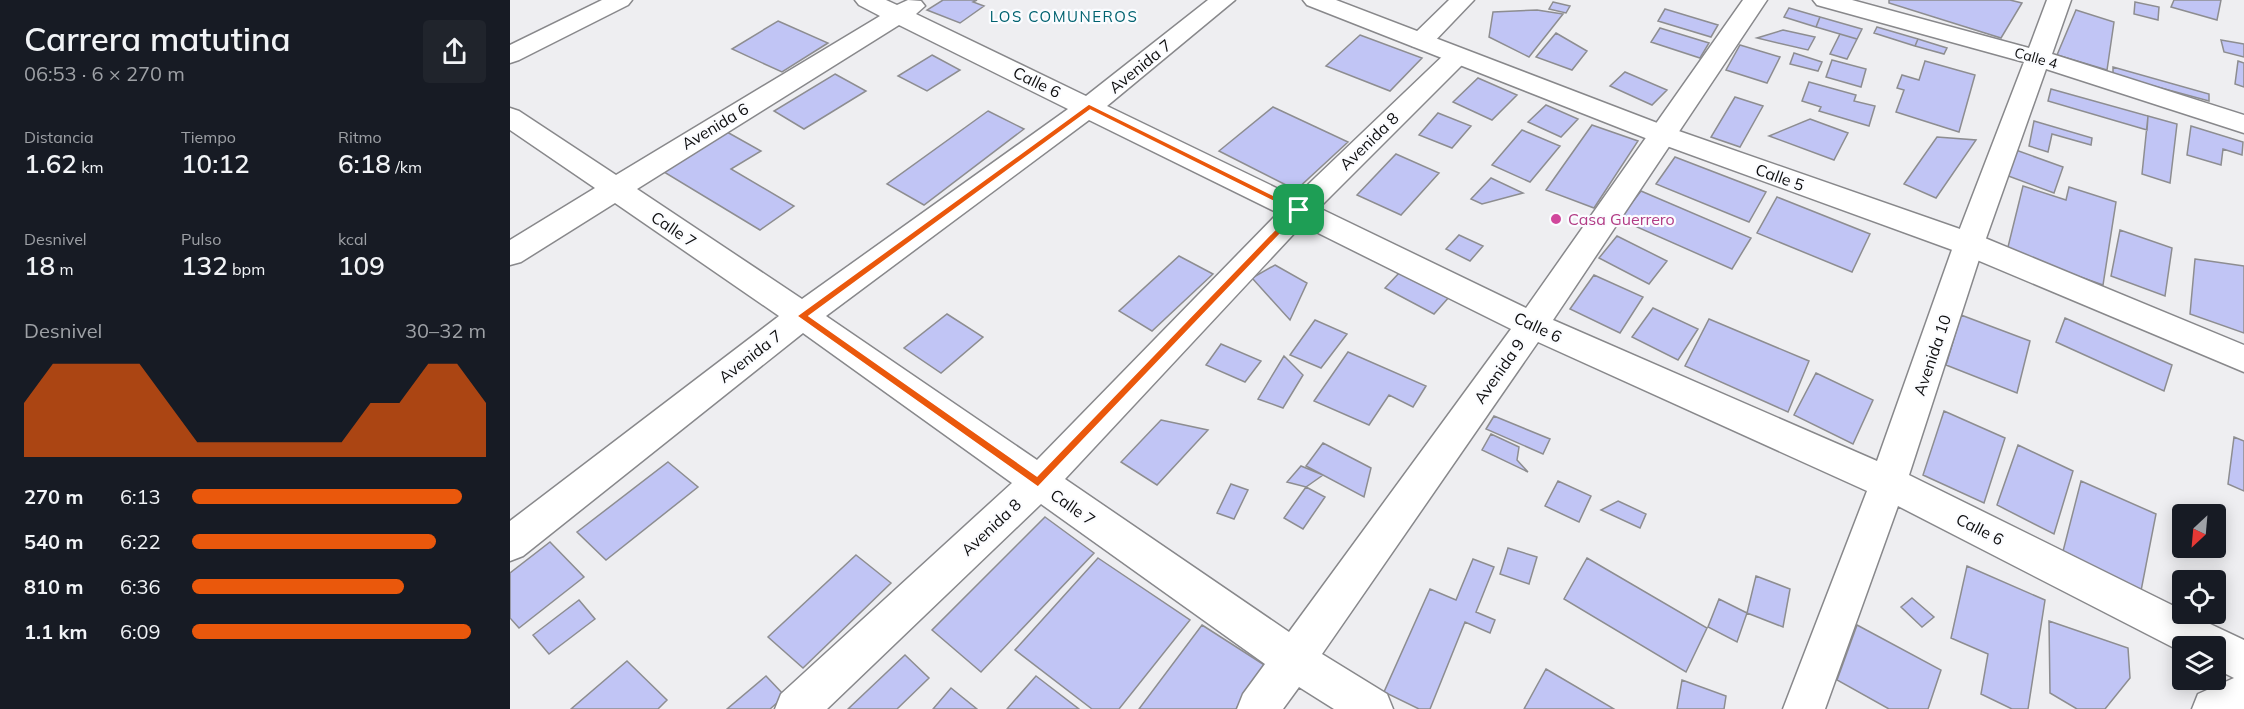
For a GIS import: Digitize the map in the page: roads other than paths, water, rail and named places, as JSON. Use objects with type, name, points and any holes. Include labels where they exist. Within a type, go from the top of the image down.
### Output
[{"type":"street","points":[[510,55],[621,0]]},
{"type":"street","name":"Calle 6","points":[[867,0],[910,7],[1089,107],[1532,325],[1888,483],[2192,636]]},
{"type":"street","name":"Avenida 7","points":[[510,544],[802,316],[1089,107],[1224,0]]},
{"type":"street","name":"Calle 5","points":[[1315,0],[1663,135],[1969,244],[2244,359]]},
{"type":"street","points":[[1421,41],[1462,0]]},
{"type":"street","name":"Avenida 9","points":[[1258,709],[1532,325],[1755,0]]},
{"type":"street","name":"Calle 4","points":[[1825,0],[2038,58],[2244,124]]},
{"type":"street","name":"Avenida 10","points":[[1804,709],[1888,483],[1969,244],[2059,0]]},
{"type":"street","name":"Avenida 6","points":[[510,254],[910,7]]},
{"type":"street","name":"Avenida 8","points":[[796,709],[1038,483],[1299,210],[1458,56]]},
{"type":"street","name":"Calle 7","points":[[510,117],[802,316],[1294,660],[1372,709]]},
{"type":"street","name":"Calle 6","points":[[2226,653],[2244,662]]},
{"type":"street","points":[[2213,709],[2244,695]]},
{"type":"place","name":"Casa Guerrero","points":[[1556,219]]},
{"type":"district","name":"LOS COMUNEROS","points":[[1064,17]]}]
